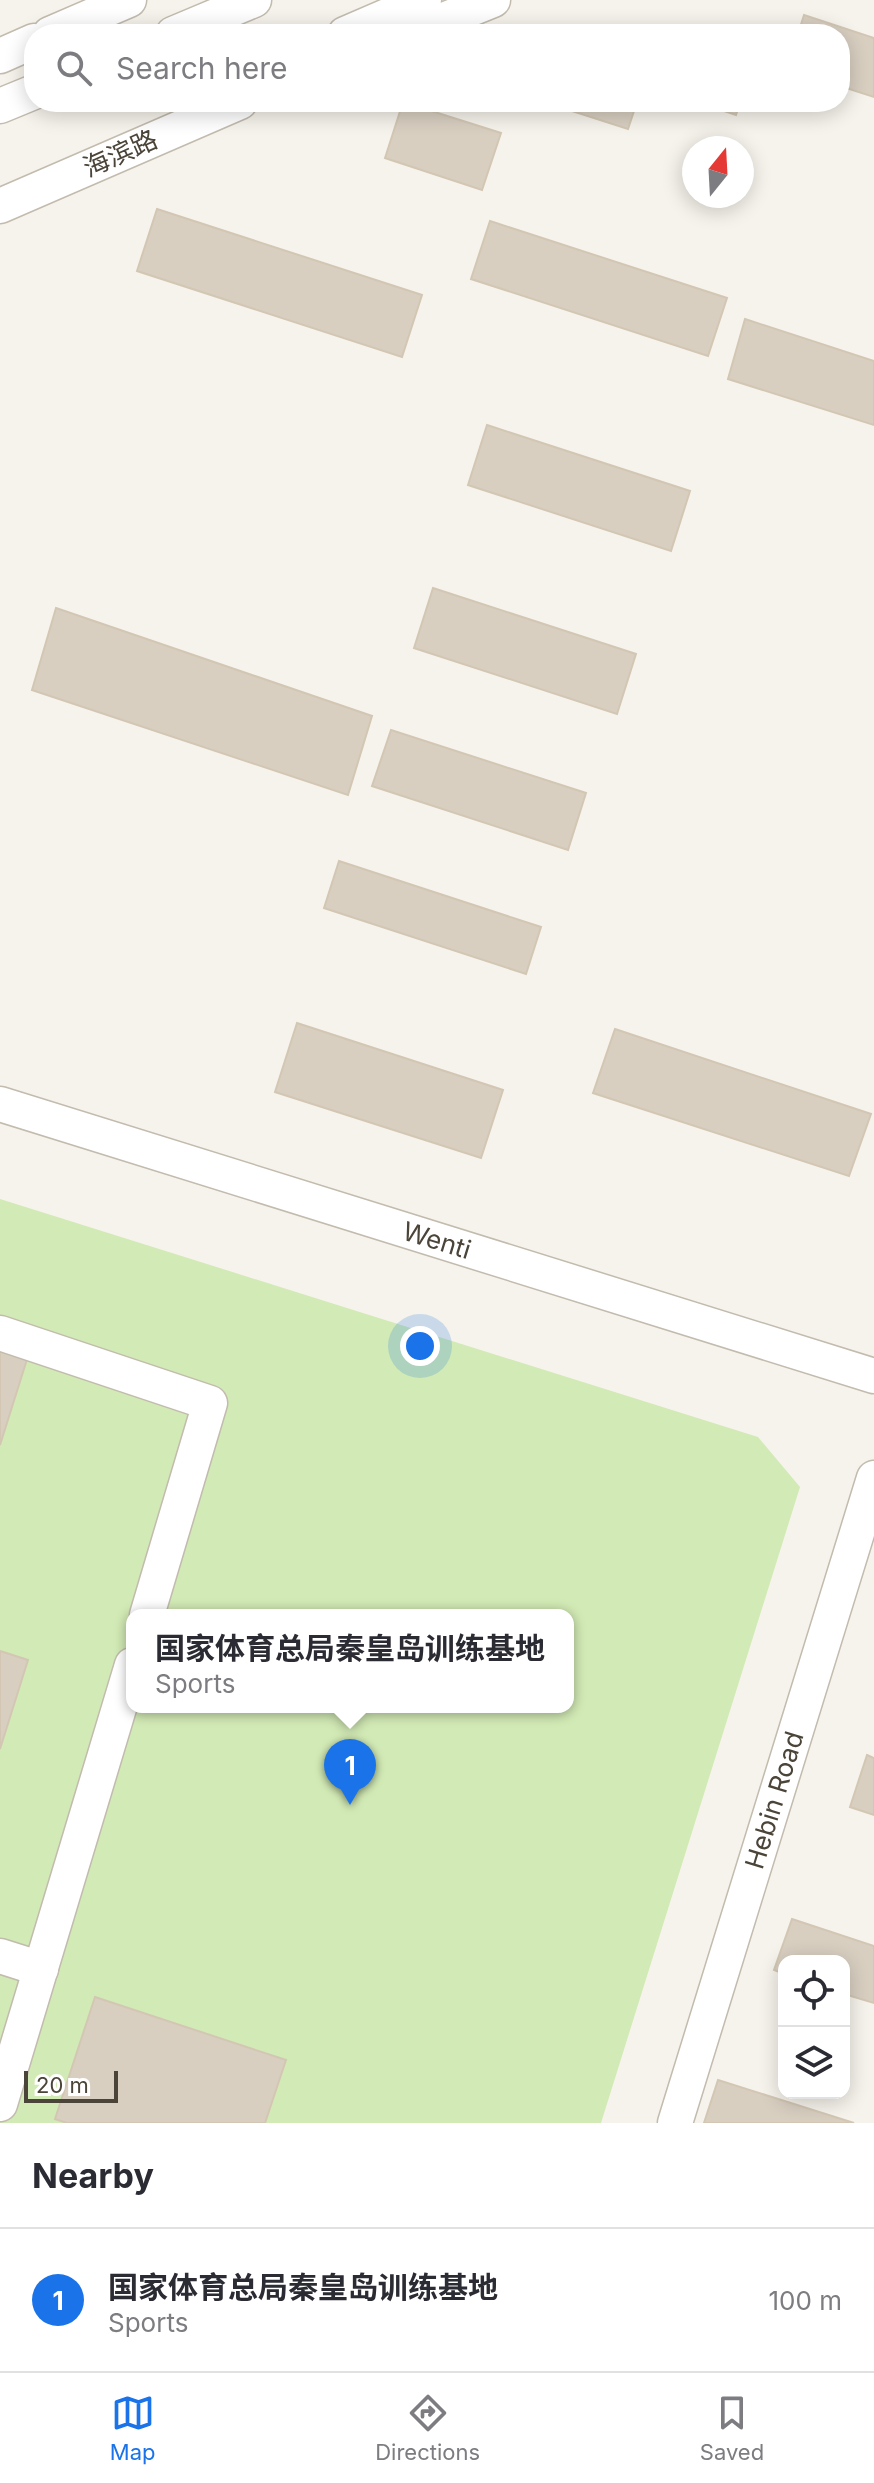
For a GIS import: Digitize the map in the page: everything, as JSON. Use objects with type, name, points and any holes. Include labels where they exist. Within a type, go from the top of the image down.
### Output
[{"type":"street","points":[[73,24],[129,0]]},
{"type":"street","points":[[197,24],[254,0]]},
{"type":"street","points":[[368,24],[424,0]]},
{"type":"street","points":[[434,24],[493,0]]},
{"type":"street","points":[[0,56],[24,45]]},
{"type":"street","points":[[0,106],[24,96]]},
{"type":"street","name":"海滨路","points":[[0,182],[163,112]]},
{"type":"street","name":"海滨路","points":[[0,206],[217,112]]},
{"type":"street","name":"Wenti","points":[[0,1104],[874,1376]]},
{"type":"street","points":[[0,1333],[210,1403],[149,1609]]},
{"type":"street","name":"Hebin Road","points":[[675,2123],[874,1478]]},
{"type":"street","points":[[0,2104],[126,1685]]},
{"type":"street","points":[[0,1956],[41,1969]]},
{"type":"green space","points":[[0,1199],[758,1437],[800,1487],[601,2123],[0,2123]]},
{"type":"building","points":[[804,15],[831,24],[801,24]]},
{"type":"building","points":[[850,30],[874,38],[874,97],[850,89]]},
{"type":"building","points":[[400,112],[435,112],[501,133],[482,190],[385,158]]},
{"type":"building","points":[[575,112],[634,112],[628,129]]},
{"type":"building","points":[[157,209],[422,295],[402,357],[137,271]]},
{"type":"building","points":[[490,221],[727,298],[708,356],[471,279]]},
{"type":"building","points":[[745,319],[874,361],[874,425],[728,379]]},
{"type":"building","points":[[487,425],[690,491],[671,551],[468,485]]},
{"type":"building","points":[[433,588],[636,654],[617,714],[414,648]]},
{"type":"building","points":[[56,608],[372,716],[348,795],[32,690]]},
{"type":"building","points":[[391,730],[586,793],[568,850],[372,786]]},
{"type":"building","points":[[339,861],[541,927],[526,974],[324,908]]},
{"type":"building","points":[[297,1023],[503,1090],[481,1158],[275,1092]]},
{"type":"building","points":[[615,1029],[871,1114],[849,1176],[593,1093]]},
{"type":"building","points":[[0,1345],[29,1353],[0,1445]]},
{"type":"building","points":[[0,1651],[28,1660],[0,1749]]},
{"type":"building","points":[[867,1755],[874,1758],[874,1815],[850,1807]]},
{"type":"building","points":[[792,1919],[874,1946],[874,2003],[850,1996],[850,1955],[779,1955]]},
{"type":"building","points":[[95,1997],[286,2060],[265,2123],[67,2123],[55,2119]]},
{"type":"building","points":[[718,2080],[854,2123],[704,2123]]},
{"type":"place","name":"国家体育总局秦皇岛训练基地","points":[[350,1805]]}]
